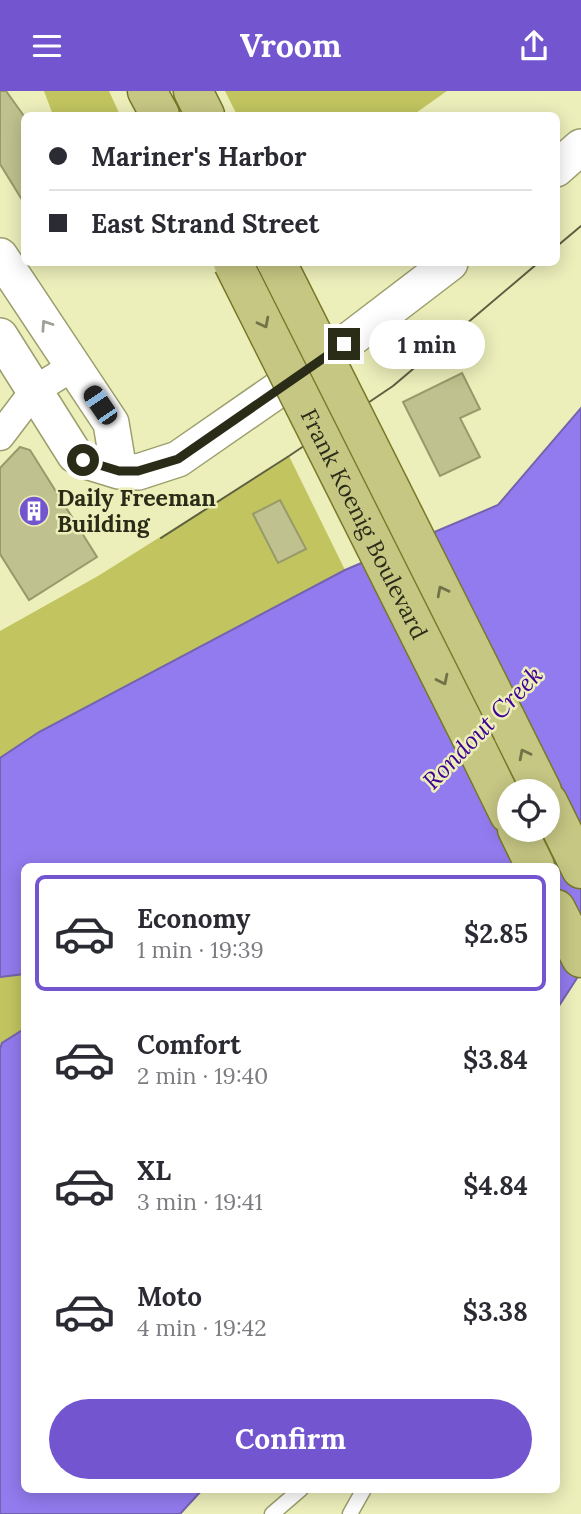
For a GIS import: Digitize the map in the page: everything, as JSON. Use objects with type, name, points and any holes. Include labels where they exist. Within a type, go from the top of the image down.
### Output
[{"type":"main road","points":[[193,91],[204,112]]},
{"type":"main road","name":"Frank Koenig Boulevard","points":[[235,266],[497,790]]},
{"type":"main road","name":"Frank Koenig Boulevard","points":[[279,266],[536,779]]},
{"type":"main road","points":[[560,826],[581,869]]},
{"type":"main road","points":[[523,842],[534,863]]},
{"type":"main road","points":[[560,917],[581,958]]},
{"type":"street","points":[[560,165],[581,147]]},
{"type":"street","points":[[0,256],[111,423],[119,471]]},
{"type":"street","points":[[0,336],[75,455],[119,471],[138,471],[178,459],[344,344],[446,266]]},
{"type":"street","points":[[0,436],[35,390],[74,366]]},
{"type":"lane","points":[[272,1514],[296,1493]]},
{"type":"lane","points":[[350,1514],[362,1493]]},
{"type":"shaded area","points":[[44,91],[109,91],[119,112],[52,112]]},
{"type":"shaded area","points":[[225,91],[447,91],[417,112],[236,112]]},
{"type":"shaded area","points":[[289,456],[345,570],[39,732],[0,758],[0,631],[98,576]]},
{"type":"shaded area","points":[[21,974],[21,1031],[2,1043],[0,1049],[0,977]]},
{"type":"water","name":"Rondout Creek","points":[[581,408],[581,972],[560,1004],[560,863],[21,863],[21,974],[0,977],[0,758],[39,732],[345,570],[498,505]]},
{"type":"water","points":[[21,1031],[21,1493],[199,1493],[180,1514],[0,1514],[2,1043]]},
{"type":"building","points":[[0,91],[6,91],[21,112],[21,198],[0,164]]},
{"type":"building","points":[[462,373],[480,409],[460,418],[480,457],[440,476],[403,402]]},
{"type":"building","name":"Daily Freeman Building","points":[[20,447],[30,450],[97,557],[29,600],[0,554],[0,468]]},
{"type":"building","points":[[280,500],[306,549],[278,563],[253,514]]},
{"type":"tram line","points":[[560,244],[581,226]]},
{"type":"tram line","points":[[161,538],[393,386],[534,266]]},
{"type":"place","name":"Daily Freeman Building","points":[[34,511]]},
{"type":"route","points":[[83,460],[119,471],[138,471],[178,459],[255,403],[344,344]]}]
